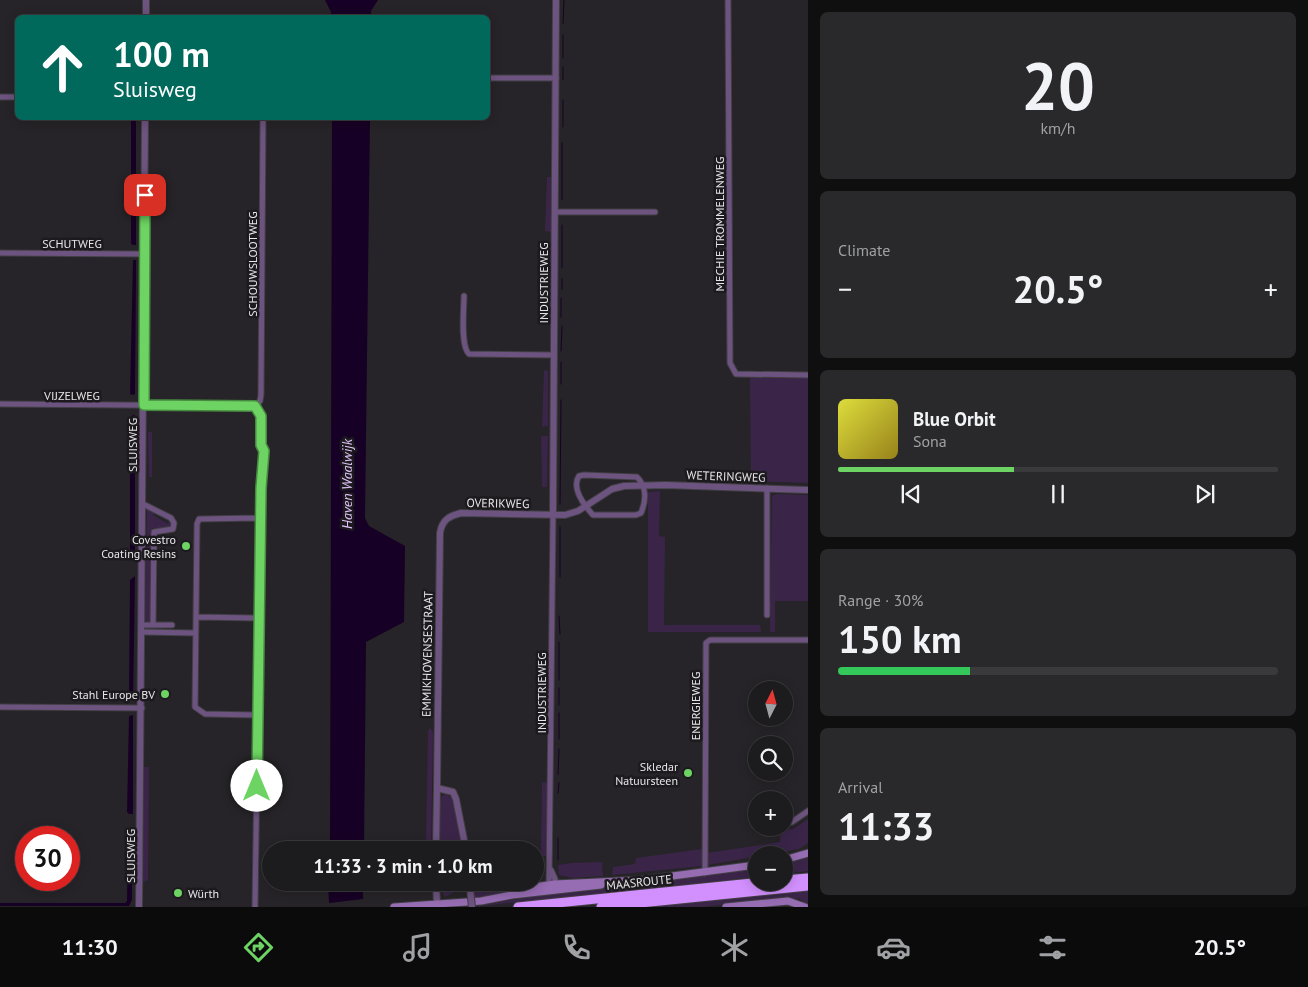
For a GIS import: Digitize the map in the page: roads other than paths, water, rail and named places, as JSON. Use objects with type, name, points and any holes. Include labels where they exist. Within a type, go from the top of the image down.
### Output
[{"type":"highway","points":[[793,879],[808,878]]},
{"type":"highway","name":"MAASROUTE","points":[[518,907],[748,883]]},
{"type":"highway","name":"MAASROUTE","points":[[601,907],[808,886]]},
{"type":"main road","points":[[793,857],[808,853]]},
{"type":"main road","points":[[394,907],[437,906],[481,901],[552,887],[595,887],[604,884],[748,866]]},
{"type":"main road","points":[[726,907],[788,901],[797,902],[805,907]]},
{"type":"street","points":[[146,0],[146,15]]},
{"type":"street","name":"INDUSTRIEWEG","points":[[552,887],[556,0]]},
{"type":"street","name":"MECHIE TROMMELENWEG","points":[[728,0],[730,363],[736,374],[808,375]]},
{"type":"street","points":[[490,78],[556,78]]},
{"type":"street","points":[[0,97],[15,97]]},
{"type":"street","name":"SLUISWEG","points":[[141,905],[145,120]]},
{"type":"street","name":"SCHOUWSLOOTWEG","points":[[260,518],[264,451],[261,445],[261,416],[255,406],[260,401],[261,395],[263,120]]},
{"type":"street","points":[[555,212],[655,212]]},
{"type":"street","name":"SCHUTWEG","points":[[0,253],[144,254]]},
{"type":"street","points":[[464,296],[464,343],[469,354],[554,355]]},
{"type":"street","name":"VIJZELWEG","points":[[0,404],[144,405]]},
{"type":"street","points":[[144,405],[255,406]]},
{"type":"street","points":[[580,476],[634,476],[640,479],[643,485],[645,490],[644,507],[641,513],[636,515],[593,514],[577,490],[576,480],[580,476]]},
{"type":"street","points":[[553,515],[578,511],[612,489],[643,485]]},
{"type":"street","name":"WETERINGWEG","points":[[643,485],[808,490]]},
{"type":"street","points":[[767,615],[768,488]]},
{"type":"street","points":[[143,504],[171,518],[174,524],[172,529],[154,532],[153,625]]},
{"type":"street","name":"OVERIKWEG","points":[[444,521],[450,516],[461,513],[553,515]]},
{"type":"street","points":[[255,907],[260,518],[199,519],[197,524],[195,707],[205,714],[257,715]]},
{"type":"street","name":"EMMIKHOVENSESTRAAT","points":[[436,841],[440,533],[444,521]]},
{"type":"street","points":[[196,617],[259,618]]},
{"type":"street","points":[[142,628],[153,625],[172,626]]},
{"type":"street","points":[[142,628],[195,633]]},
{"type":"street","name":"ENERGIEWEG","points":[[705,873],[706,643],[710,640],[808,640]]},
{"type":"street","points":[[0,707],[142,708]]},
{"type":"street","points":[[437,788],[453,792],[464,841]]},
{"type":"street","points":[[793,821],[808,811]]},
{"type":"street","points":[[436,891],[437,906]]},
{"type":"street","points":[[471,891],[472,907]]},
{"type":"water","points":[[325,0],[378,0],[371,11],[371,15],[331,15]]},
{"type":"water","points":[[131,120],[136,120],[136,245],[131,244]]},
{"type":"water","name":"Haven Waalwijk","points":[[332,120],[370,120],[365,518],[369,526],[405,546],[404,622],[366,642],[364,841],[330,841]]},
{"type":"water","points":[[133,260],[136,260],[136,277],[135,394],[133,395],[130,394]]},
{"type":"water","points":[[135,415],[135,560],[130,559],[130,425],[131,416]]},
{"type":"water","points":[[135,576],[133,700],[129,699],[130,580]]},
{"type":"water","points":[[133,715],[133,814],[129,814],[127,812],[129,716]]},
{"type":"water","points":[[128,837],[132,837],[132,900],[129,906],[0,906],[0,903],[125,903],[127,901]]},
{"type":"water","points":[[328,891],[363,891],[363,899],[329,903]]},
{"type":"waterway","points":[[563,24],[564,0]]},
{"type":"waterway","points":[[563,35],[563,58]]},
{"type":"waterway","points":[[563,67],[563,80]]},
{"type":"waterway","points":[[563,100],[563,127]]},
{"type":"waterway","points":[[562,143],[562,200]]},
{"type":"waterway","points":[[562,225],[562,268]]},
{"type":"waterway","points":[[562,279],[562,289]]},
{"type":"waterway","points":[[561,298],[561,317]]},
{"type":"waterway","points":[[561,351],[562,326]]},
{"type":"waterway","points":[[561,362],[561,384]]},
{"type":"waterway","points":[[560,504],[561,400]]},
{"type":"waterway","points":[[560,527],[560,577]]},
{"type":"waterway","points":[[559,616],[560,634]]},
{"type":"waterway","points":[[559,642],[559,680]]},
{"type":"waterway","points":[[559,688],[559,705]]},
{"type":"waterway","points":[[559,713],[559,739]]},
{"type":"waterway","points":[[558,774],[559,749]]},
{"type":"waterway","points":[[558,793],[559,783]]},
{"type":"waterway","points":[[558,838],[558,860]]},
{"type":"place","name":"Covestro Coating Resins","points":[[186,546]]},
{"type":"place","name":"Stahl Europe BV","points":[[165,694]]},
{"type":"place","name":"Skledar Natuursteen","points":[[688,773]]},
{"type":"place","name":"Würth","points":[[178,893]]}]
